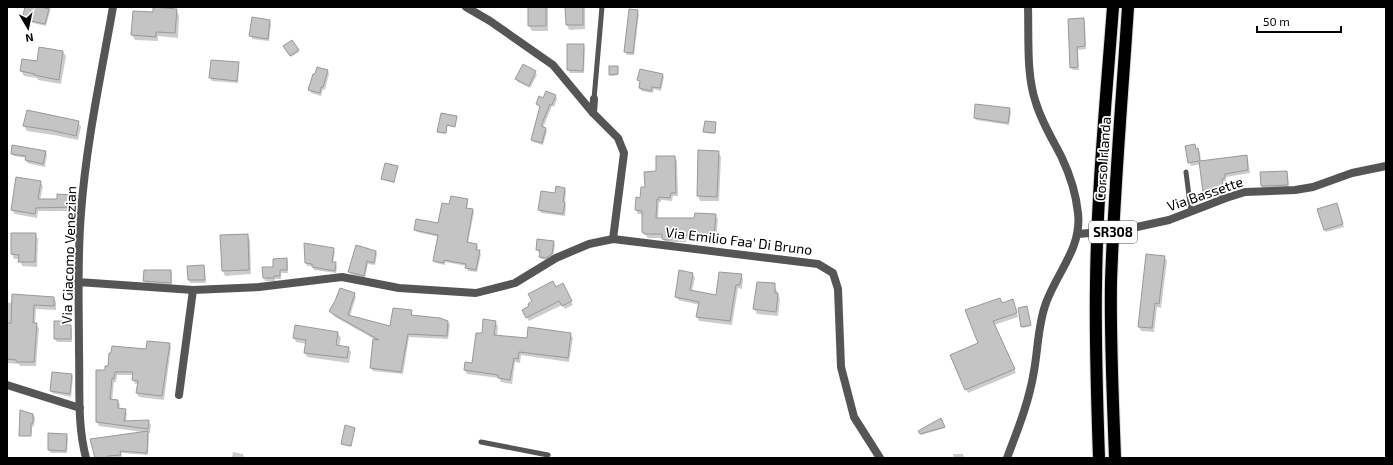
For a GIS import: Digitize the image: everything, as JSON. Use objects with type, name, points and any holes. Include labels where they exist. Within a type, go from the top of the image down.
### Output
[{"type":"highway","name":"Corso Irlanda","points":[[1099,458],[1096,382],[1096,284],[1100,190],[1113,7]]},
{"type":"highway","name":"Corso Irlanda","points":[[1115,458],[1112,381],[1111,284],[1115,190],[1128,7]]},
{"type":"street","name":"Via Giacomo Venezian","points":[[86,458],[82,441],[80,408],[78,282],[81,213],[88,145],[113,7]]},
{"type":"street","points":[[466,7],[490,21],[553,65],[593,113],[618,138],[624,153],[613,239]]},
{"type":"street","points":[[1007,458],[1029,396],[1046,302],[1069,258],[1078,234],[1078,214],[1073,187],[1063,160],[1044,124],[1036,103],[1032,85],[1028,7]]},
{"type":"street","points":[[593,113],[594,99]]},
{"type":"street","name":"Via Bassette","points":[[1078,234],[1123,230],[1169,220],[1245,192],[1296,190],[1313,187],[1352,172],[1386,166]]},
{"type":"street","name":"Via Emilio Faa' Di Bruno","points":[[78,282],[193,290],[259,287],[342,277],[399,288],[476,293],[515,283],[556,258],[589,244],[613,239],[818,264],[833,272],[838,289],[841,367],[854,418],[880,458]]},
{"type":"street","points":[[179,395],[193,290]]},
{"type":"street","points":[[7,386],[80,408]]},
{"type":"lane","points":[[594,99],[602,7]]},
{"type":"lane","points":[[1186,172],[1191,212]]},
{"type":"lane","points":[[482,442],[548,455],[547,458]]},
{"type":"building","points":[[25,7],[41,7],[49,9],[45,24],[22,19]]},
{"type":"building","points":[[153,7],[177,9],[175,33],[156,32],[156,37],[131,35],[133,11],[153,12]]},
{"type":"building","points":[[528,7],[546,7],[546,26],[528,26]]},
{"type":"building","points":[[565,7],[583,7],[583,25],[566,25]]},
{"type":"building","points":[[629,9],[638,10],[633,53],[624,52]]},
{"type":"building","points":[[252,17],[270,20],[268,39],[249,36]]},
{"type":"building","points":[[1084,18],[1085,46],[1077,47],[1078,67],[1070,68],[1068,19]]},
{"type":"building","points":[[292,40],[299,50],[290,56],[283,46]]},
{"type":"building","points":[[567,44],[584,44],[583,71],[567,70]]},
{"type":"building","points":[[39,47],[63,51],[59,80],[20,71],[22,59],[37,61]]},
{"type":"building","points":[[211,60],[239,62],[237,81],[209,78]]},
{"type":"building","points":[[523,64],[536,71],[529,86],[515,79]]},
{"type":"building","points":[[609,66],[618,66],[618,74],[609,75]]},
{"type":"building","points":[[317,67],[328,70],[320,93],[308,90]]},
{"type":"building","points":[[640,69],[663,74],[660,88],[652,87],[651,91],[639,88],[640,81],[637,80]]},
{"type":"building","points":[[546,91],[556,95],[552,105],[550,104],[541,126],[546,128],[542,143],[531,140],[540,106],[536,104],[539,96],[543,98]]},
{"type":"building","points":[[975,104],[1010,108],[1008,123],[974,118]]},
{"type":"building","points":[[27,110],[79,121],[76,136],[23,126]]},
{"type":"building","points":[[441,113],[457,116],[455,127],[447,125],[446,133],[437,132]]},
{"type":"building","points":[[705,121],[716,122],[715,133],[703,132]]},
{"type":"building","points":[[1195,144],[1196,149],[1198,148],[1200,161],[1247,155],[1248,170],[1225,174],[1225,178],[1222,179],[1224,193],[1210,197],[1209,192],[1203,193],[1199,161],[1188,163],[1185,146]]},
{"type":"building","points":[[12,145],[46,151],[43,164],[25,160],[26,156],[11,154]]},
{"type":"building","points":[[698,150],[719,151],[717,197],[697,196]]},
{"type":"building","points":[[656,156],[675,156],[676,193],[671,193],[670,198],[659,197],[659,199],[657,199],[656,218],[694,218],[695,213],[716,214],[714,237],[684,235],[684,238],[671,238],[671,240],[668,240],[662,239],[662,234],[644,234],[642,232],[642,211],[635,210],[636,197],[640,198],[641,187],[645,187],[644,172],[656,171]]},
{"type":"building","points":[[385,163],[398,166],[394,182],[381,179]]},
{"type":"building","points":[[1287,171],[1288,185],[1261,186],[1260,172]]},
{"type":"building","points":[[16,177],[41,181],[38,199],[57,199],[57,194],[71,195],[72,197],[76,197],[76,207],[36,208],[35,214],[11,210]]},
{"type":"building","points":[[556,186],[565,188],[563,214],[538,210],[541,191],[555,193]]},
{"type":"building","points":[[451,196],[468,199],[466,208],[473,209],[467,242],[477,244],[476,250],[480,250],[476,270],[465,268],[466,264],[444,260],[444,263],[433,261],[438,235],[414,230],[416,219],[438,223],[442,203],[449,204]]},
{"type":"building","points":[[1337,203],[1343,224],[1324,230],[1317,209]]},
{"type":"building","points":[[11,233],[36,233],[35,262],[18,262],[19,255],[11,254]]},
{"type":"building","points":[[248,234],[249,270],[222,271],[220,235]]},
{"type":"building","points":[[537,239],[554,241],[552,254],[546,258],[539,257],[540,250],[536,250]]},
{"type":"building","points":[[304,243],[334,248],[332,262],[336,262],[335,271],[312,267],[312,264],[305,263]]},
{"type":"building","points":[[356,245],[376,251],[374,263],[367,261],[364,276],[348,272]]},
{"type":"building","points":[[1146,254],[1165,256],[1159,304],[1155,303],[1152,328],[1138,327]]},
{"type":"building","points":[[287,258],[287,270],[280,270],[280,276],[274,276],[274,278],[263,278],[262,267],[273,267],[273,259]]},
{"type":"building","points":[[204,265],[205,280],[188,280],[187,266]]},
{"type":"building","points":[[144,270],[171,270],[171,283],[143,281]]},
{"type":"building","points":[[679,270],[693,273],[690,290],[716,295],[719,272],[742,274],[740,285],[736,285],[730,321],[696,317],[699,302],[675,297]]},
{"type":"building","points":[[553,281],[556,287],[563,283],[572,301],[562,306],[559,301],[526,318],[522,310],[529,306],[528,304],[532,301],[528,294]]},
{"type":"building","points":[[757,282],[775,283],[775,293],[778,293],[776,312],[753,309]]},
{"type":"building","points":[[340,288],[355,293],[348,315],[390,326],[393,308],[412,310],[411,315],[440,318],[448,321],[447,336],[408,334],[401,372],[370,368],[373,339],[379,340],[329,311]]},
{"type":"building","points":[[12,294],[54,297],[54,306],[34,305],[33,323],[37,323],[34,362],[17,362],[16,360],[7,359],[7,323],[11,323]]},
{"type":"building","points":[[1000,298],[1002,303],[1013,299],[1017,313],[993,321],[1015,369],[965,390],[950,355],[978,343],[965,310]]},
{"type":"building","points":[[1027,306],[1031,325],[1021,327],[1018,308]]},
{"type":"building","points":[[483,319],[496,321],[494,335],[527,338],[528,327],[571,333],[568,358],[519,352],[518,359],[514,358],[510,380],[498,378],[498,375],[464,370],[465,362],[472,363],[476,333],[482,333]]},
{"type":"building","points":[[54,321],[65,321],[65,325],[71,325],[71,339],[54,339]]},
{"type":"building","points":[[295,325],[338,332],[336,345],[349,347],[347,358],[304,353],[306,340],[293,338]]},
{"type":"building","points":[[147,341],[170,343],[162,396],[136,393],[138,381],[132,380],[133,372],[115,372],[114,379],[112,378],[110,399],[118,400],[118,408],[126,409],[124,421],[149,420],[148,429],[96,422],[96,370],[105,370],[105,366],[108,366],[109,353],[111,353],[112,346],[146,349]]},
{"type":"building","points":[[52,372],[72,374],[70,394],[50,391]]},
{"type":"building","points":[[20,410],[33,414],[31,436],[19,436]]},
{"type":"building","points":[[941,418],[945,427],[920,434],[918,431]]},
{"type":"building","points":[[345,425],[355,428],[351,446],[341,444]]},
{"type":"building","points":[[148,431],[147,453],[120,451],[121,455],[108,456],[108,458],[95,458],[90,439]]},
{"type":"building","points":[[48,433],[67,434],[66,451],[48,450]]}]
